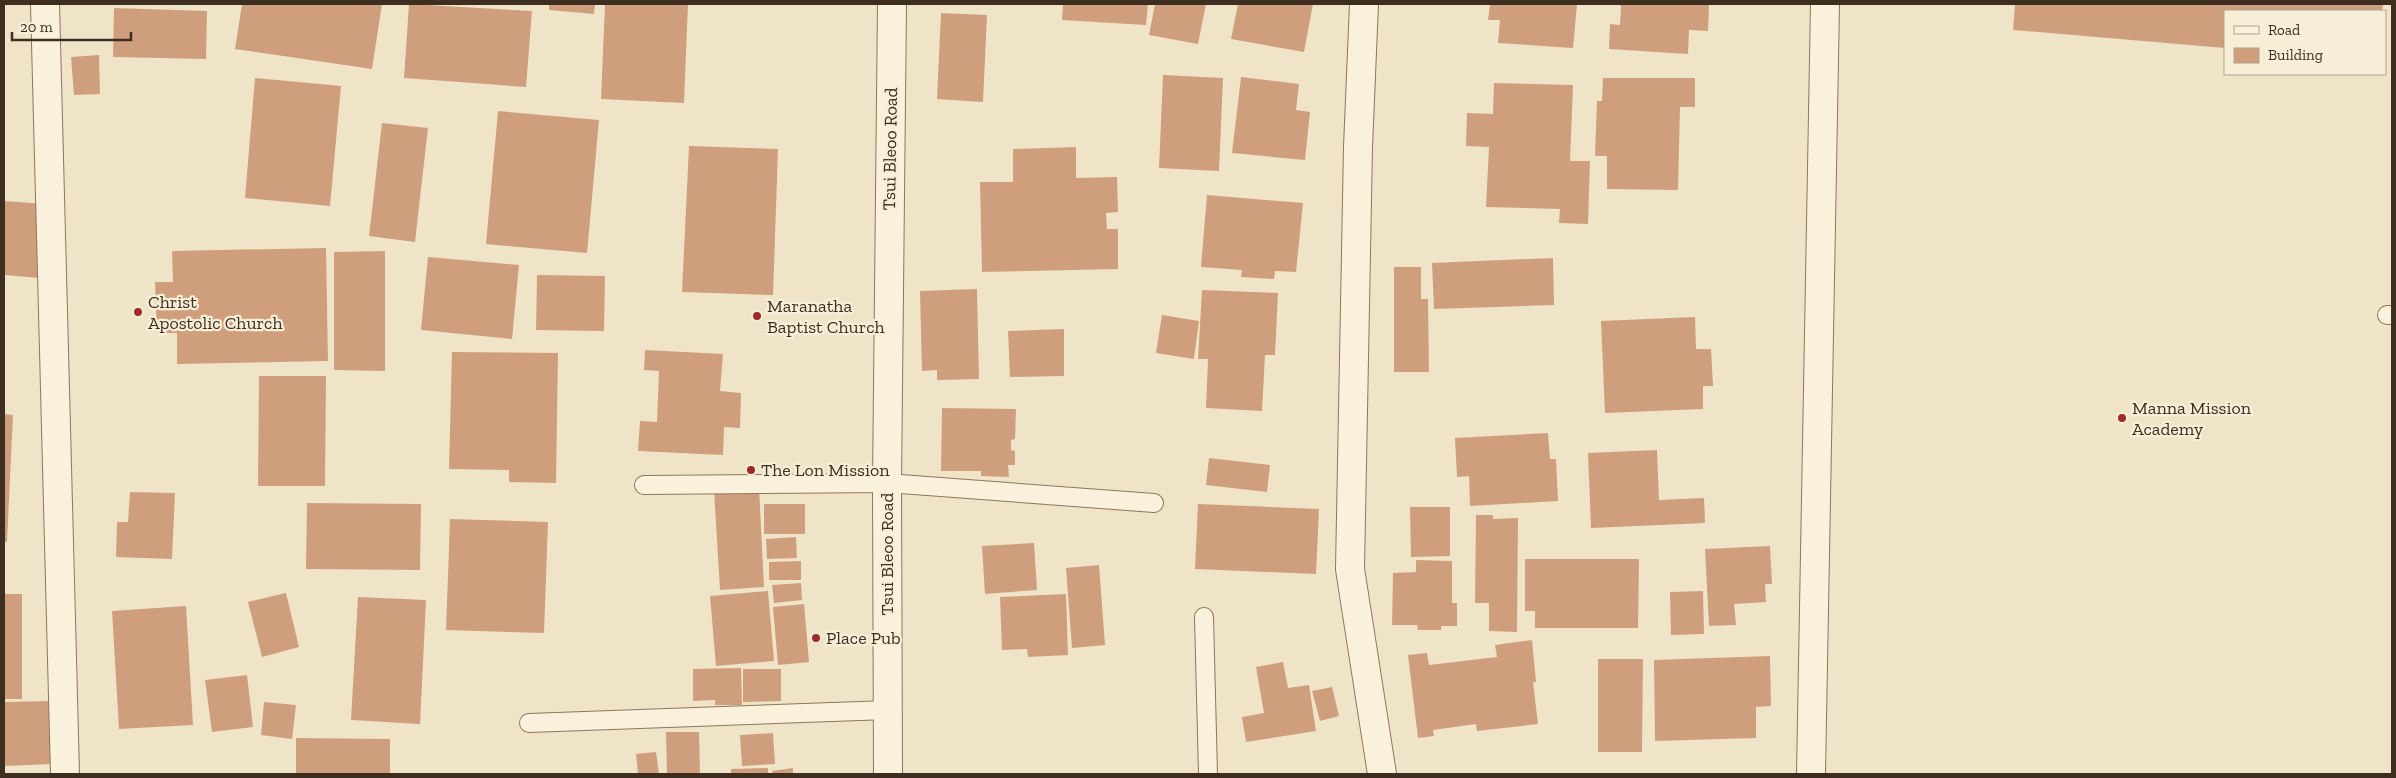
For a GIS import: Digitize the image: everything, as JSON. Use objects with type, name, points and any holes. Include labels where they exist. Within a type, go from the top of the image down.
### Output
[{"type":"street","points":[[45,4],[65,774]]},
{"type":"street","name":"Tsui Bleoo Road","points":[[888,774],[887,484],[892,4]]},
{"type":"street","points":[[1364,4],[1358,157],[1350,569],[1382,774]]},
{"type":"street","points":[[1811,774],[1826,4]]},
{"type":"lane","points":[[644,485],[887,484],[1154,503]]},
{"type":"lane","points":[[1204,617],[1208,774]]},
{"type":"lane","points":[[529,723],[888,710]]},
{"type":"building","points":[[242,4],[382,4],[372,69],[235,49]]},
{"type":"building","points":[[409,4],[532,11],[526,87],[404,78]]},
{"type":"building","points":[[549,4],[595,4],[594,14],[549,10]]},
{"type":"building","points":[[605,4],[688,4],[684,103],[601,99]]},
{"type":"building","points":[[1063,4],[1148,4],[1146,25],[1062,20]]},
{"type":"building","points":[[1155,4],[1206,4],[1198,44],[1149,35]]},
{"type":"building","points":[[1238,4],[1313,4],[1304,52],[1231,39]]},
{"type":"building","points":[[1490,4],[1577,4],[1573,48],[1498,43],[1500,20],[1488,20]]},
{"type":"building","points":[[1617,4],[1709,4],[1708,31],[1689,30],[1688,54],[1609,49],[1610,24],[1620,25],[1621,6]]},
{"type":"building","points":[[2015,4],[2383,4],[2382,10],[2224,10],[2224,48],[2013,30]]},
{"type":"building","points":[[114,8],[207,11],[206,59],[113,57]]},
{"type":"building","points":[[941,13],[987,15],[983,102],[937,99]]},
{"type":"building","points":[[99,55],[100,94],[74,95],[71,57]]},
{"type":"building","points":[[1163,75],[1223,78],[1219,171],[1159,168]]},
{"type":"building","points":[[1241,77],[1299,84],[1296,110],[1310,112],[1305,160],[1232,153]]},
{"type":"building","points":[[255,78],[341,86],[330,206],[245,198]]},
{"type":"building","points":[[1603,78],[1695,78],[1695,107],[1680,107],[1678,190],[1607,189],[1607,156],[1595,156],[1597,101],[1602,101]]},
{"type":"building","points":[[1494,83],[1573,85],[1570,161],[1590,161],[1588,224],[1559,223],[1560,209],[1486,207],[1489,147],[1466,146],[1467,113],[1493,114]]},
{"type":"building","points":[[498,111],[599,120],[587,253],[486,244]]},
{"type":"building","points":[[382,123],[428,128],[415,242],[369,236]]},
{"type":"building","points":[[689,146],[778,149],[773,295],[682,292]]},
{"type":"building","points":[[1076,147],[1076,178],[1117,177],[1118,212],[1106,213],[1107,229],[1118,229],[1118,269],[982,272],[980,182],[1013,182],[1013,149]]},
{"type":"building","points":[[1207,195],[1303,203],[1296,272],[1275,271],[1274,279],[1241,277],[1242,270],[1201,267]]},
{"type":"building","points":[[4,201],[45,204],[39,278],[4,275]]},
{"type":"building","points":[[326,248],[328,361],[177,364],[177,333],[157,333],[155,282],[173,282],[172,251]]},
{"type":"building","points":[[385,251],[385,371],[334,370],[334,252]]},
{"type":"building","points":[[428,257],[519,265],[512,339],[421,330]]},
{"type":"building","points":[[1553,258],[1554,305],[1434,309],[1432,263]]},
{"type":"building","points":[[1394,267],[1421,267],[1421,299],[1428,299],[1429,372],[1394,372]]},
{"type":"building","points":[[537,275],[605,276],[604,331],[536,330]]},
{"type":"building","points":[[977,289],[979,379],[937,380],[937,370],[922,371],[920,291]]},
{"type":"building","points":[[1202,290],[1278,293],[1275,355],[1265,355],[1262,411],[1206,408],[1208,359],[1198,359]]},
{"type":"building","points":[[1162,315],[1199,321],[1194,359],[1156,353]]},
{"type":"building","points":[[1695,317],[1696,349],[1711,349],[1713,386],[1703,386],[1703,409],[1605,413],[1601,321]]},
{"type":"building","points":[[1064,329],[1064,376],[1010,377],[1008,331]]},
{"type":"building","points":[[645,350],[723,354],[720,391],[741,393],[740,428],[724,427],[723,455],[638,451],[640,421],[657,422],[659,371],[644,370]]},
{"type":"building","points":[[452,352],[558,353],[556,483],[509,482],[509,470],[449,469]]},
{"type":"building","points":[[259,376],[326,376],[325,486],[258,486]]},
{"type":"building","points":[[942,408],[1016,409],[1015,439],[1011,440],[1011,450],[1015,451],[1015,465],[1008,465],[1009,477],[981,476],[981,471],[941,471]]},
{"type":"building","points":[[4,414],[13,415],[7,542],[4,541]]},
{"type":"building","points":[[1548,433],[1550,459],[1556,459],[1558,501],[1470,506],[1469,476],[1457,477],[1455,438]]},
{"type":"building","points":[[1657,450],[1659,500],[1704,498],[1705,523],[1591,528],[1588,453]]},
{"type":"building","points":[[1209,458],[1270,465],[1267,492],[1206,485]]},
{"type":"building","points":[[759,487],[764,587],[720,590],[714,490]]},
{"type":"building","points":[[130,492],[175,493],[172,559],[116,557],[117,522],[128,522]]},
{"type":"building","points":[[307,503],[421,504],[420,570],[306,569]]},
{"type":"building","points":[[764,504],[805,504],[805,534],[764,534]]},
{"type":"building","points":[[1198,504],[1319,509],[1316,574],[1195,569]]},
{"type":"building","points":[[1410,507],[1450,507],[1450,556],[1411,557]]},
{"type":"building","points":[[1476,515],[1493,515],[1493,519],[1518,518],[1517,632],[1489,631],[1489,603],[1475,603]]},
{"type":"building","points":[[450,519],[548,522],[544,633],[446,630]]},
{"type":"building","points":[[796,537],[797,558],[767,559],[766,539]]},
{"type":"building","points":[[1034,543],[1037,590],[985,594],[982,546]]},
{"type":"building","points":[[1770,546],[1772,584],[1765,584],[1766,602],[1734,604],[1736,625],[1709,626],[1705,549]]},
{"type":"building","points":[[1525,559],[1639,559],[1638,628],[1535,628],[1535,611],[1525,611]]},
{"type":"building","points":[[1416,560],[1452,561],[1452,603],[1457,603],[1457,626],[1441,626],[1441,630],[1418,630],[1417,625],[1392,625],[1393,573],[1416,572]]},
{"type":"building","points":[[801,561],[801,580],[769,580],[769,562]]},
{"type":"building","points":[[1099,565],[1105,645],[1072,648],[1066,568]]},
{"type":"building","points":[[801,583],[802,600],[774,603],[772,585]]},
{"type":"building","points":[[768,591],[774,661],[716,666],[710,596]]},
{"type":"building","points":[[1703,591],[1704,634],[1671,635],[1670,592]]},
{"type":"building","points":[[286,593],[299,647],[262,657],[248,602]]},
{"type":"building","points":[[4,594],[22,594],[22,699],[4,699]]},
{"type":"building","points":[[1066,594],[1068,655],[1028,657],[1027,649],[1002,650],[1000,597]]},
{"type":"building","points":[[358,597],[426,600],[420,724],[351,720]]},
{"type":"building","points":[[804,604],[809,662],[778,665],[773,607]]},
{"type":"building","points":[[186,606],[193,725],[119,729],[112,611]]},
{"type":"building","points":[[1532,640],[1536,682],[1533,682],[1538,724],[1477,731],[1476,724],[1433,730],[1434,736],[1418,738],[1408,655],[1427,653],[1429,665],[1497,657],[1495,645]]},
{"type":"building","points":[[1770,656],[1771,706],[1756,707],[1756,738],[1655,741],[1654,660]]},
{"type":"building","points":[[1598,659],[1643,659],[1642,752],[1598,752]]},
{"type":"building","points":[[1283,662],[1288,688],[1309,685],[1316,731],[1246,742],[1242,717],[1264,713],[1256,667]]},
{"type":"building","points":[[741,668],[742,705],[715,705],[715,700],[693,701],[693,669]]},
{"type":"building","points":[[743,669],[781,669],[781,701],[743,702]]},
{"type":"building","points":[[247,675],[253,727],[212,732],[205,680]]},
{"type":"building","points":[[1332,687],[1339,716],[1320,721],[1312,691]]},
{"type":"building","points":[[49,701],[51,764],[4,766],[4,702]]},
{"type":"building","points":[[264,702],[296,705],[292,739],[261,735]]},
{"type":"building","points":[[666,732],[699,732],[700,774],[667,774]]},
{"type":"building","points":[[773,733],[775,764],[742,766],[740,735]]},
{"type":"building","points":[[296,738],[390,739],[390,774],[296,774]]},
{"type":"building","points":[[656,752],[659,774],[638,774],[636,754]]},
{"type":"building","points":[[768,768],[768,774],[731,774],[731,769]]},
{"type":"building","points":[[793,768],[793,774],[773,774],[772,771]]},
{"type":"place","name":"Christ Apostolic Church","points":[[138,312]]},
{"type":"place","name":"Maranatha Baptist Church","points":[[757,316]]},
{"type":"place","name":"Manna Mission Academy","points":[[2122,418]]},
{"type":"place","name":"The Lon Mission","points":[[751,470]]},
{"type":"place","name":"Place Pub","points":[[816,638]]}]
